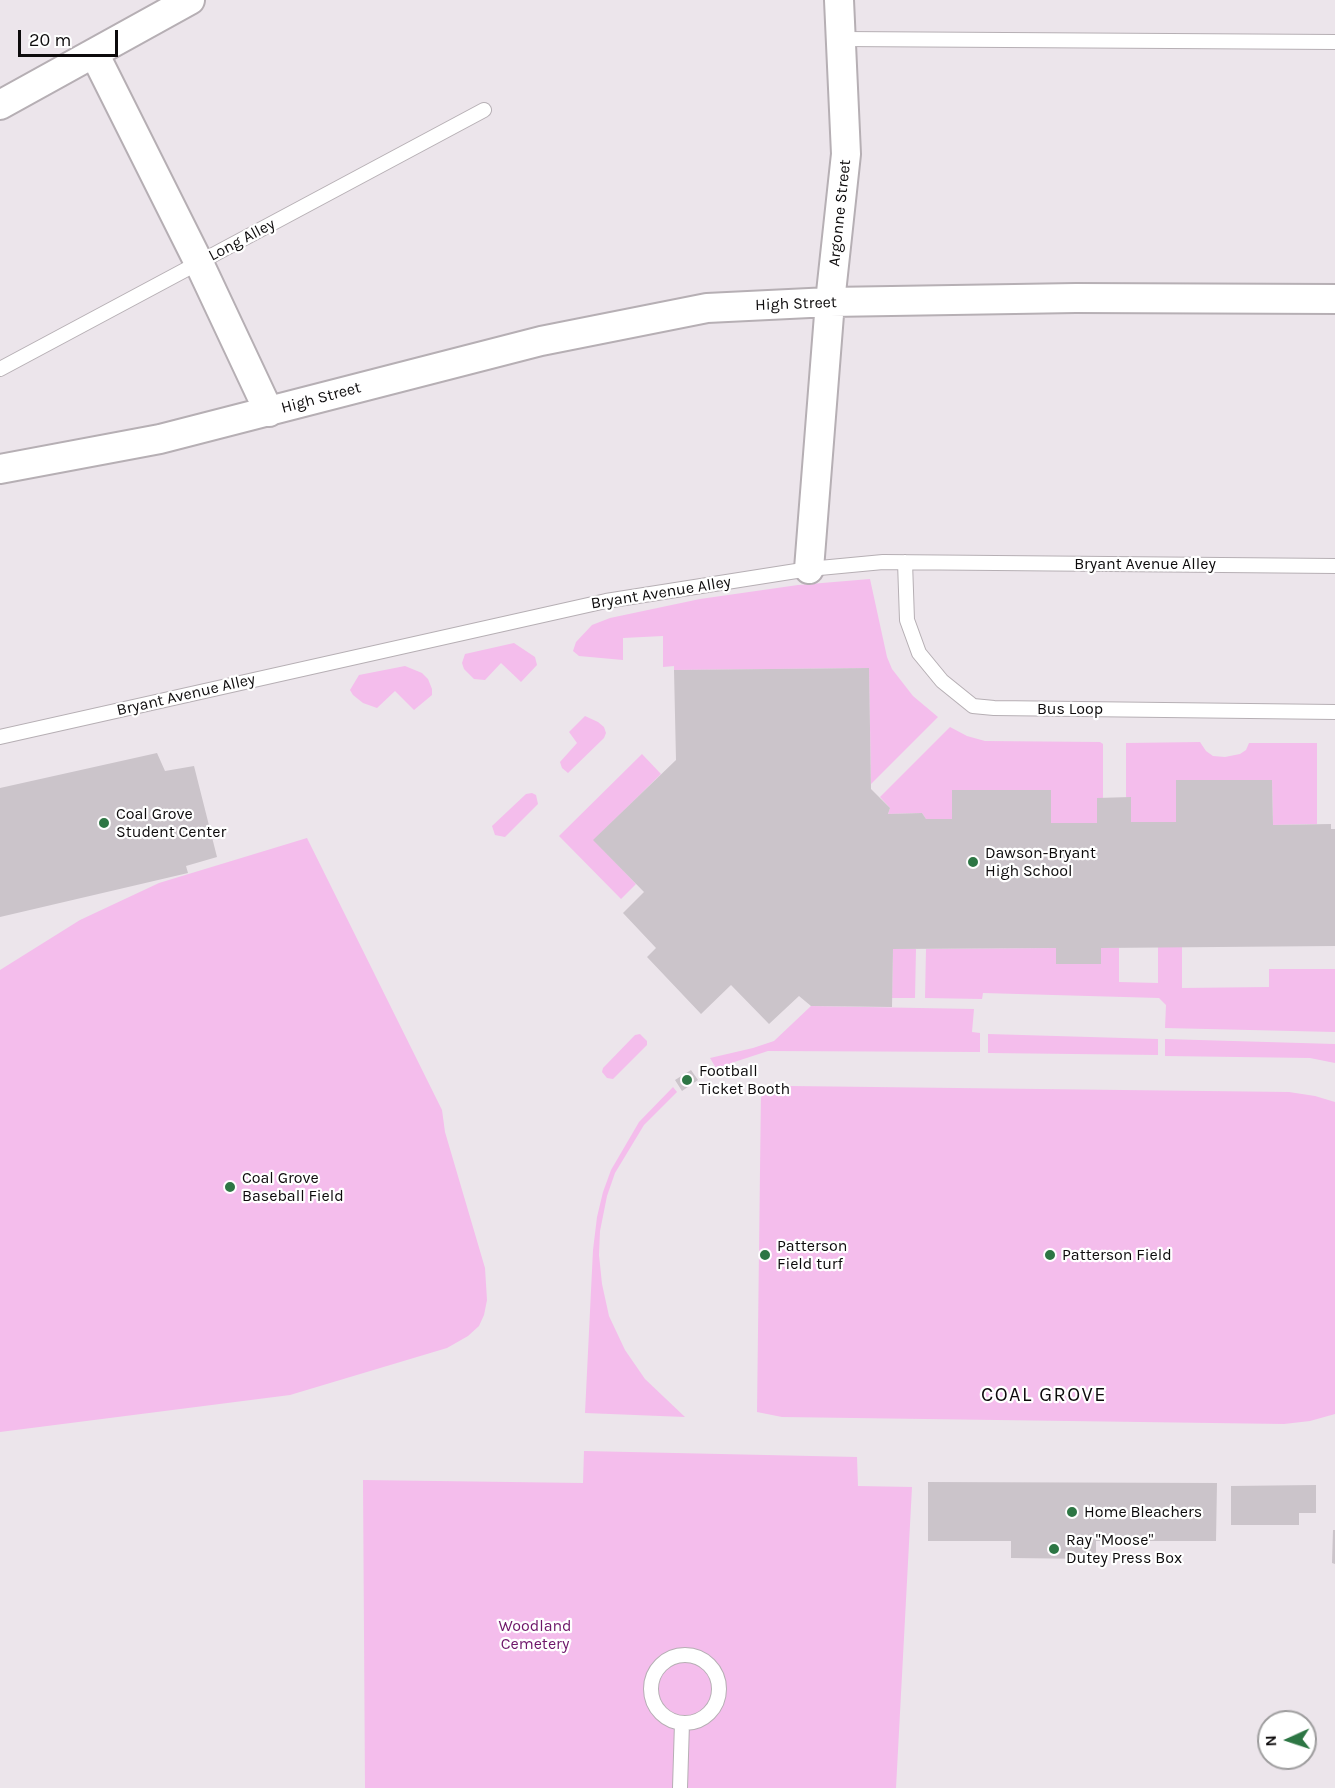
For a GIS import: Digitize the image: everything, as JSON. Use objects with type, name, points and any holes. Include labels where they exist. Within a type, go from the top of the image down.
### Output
[{"type":"street","points":[[0,105],[190,0]]},
{"type":"street","name":"Argonne Street","points":[[809,569],[830,302],[846,154],[839,0]]},
{"type":"street","name":"High Street","points":[[94,53],[199,263],[269,412]]},
{"type":"street","name":"High Street","points":[[0,469],[160,439],[542,340],[696,310],[830,302],[1076,298],[1335,299]]},
{"type":"lane","points":[[841,39],[1335,42]]},
{"type":"lane","name":"Long Alley","points":[[0,369],[484,110]]},
{"type":"lane","name":"Bryant Avenue Alley","points":[[0,737],[606,601],[809,569],[883,562],[1335,566]]},
{"type":"lane","name":"Bus Loop","points":[[905,562],[907,620],[919,653],[942,681],[974,706],[1335,712]]},
{"type":"lane","points":[[687,1654],[700,1658],[711,1666],[717,1678],[719,1691],[716,1704],[707,1714],[696,1721],[682,1723],[670,1719],[659,1711],[652,1700],[651,1686],[654,1673],[662,1663],[674,1656],[687,1654]]},
{"type":"lane","points":[[680,1788],[682,1723]]},
{"type":"green space","points":[[870,579],[887,657],[892,669],[913,696],[938,717],[871,784],[869,668],[674,670],[674,666],[663,667],[663,636],[623,638],[623,660],[579,656],[573,651],[576,642],[592,625],[610,618],[700,599],[798,585]]},
{"type":"green space","points":[[514,643],[535,657],[537,665],[521,682],[501,663],[485,680],[474,679],[464,669],[462,663],[465,654]]},
{"type":"green space","points":[[405,666],[422,673],[428,679],[432,689],[432,695],[414,710],[395,691],[377,708],[363,703],[350,690],[359,675]]},
{"type":"green space","points":[[585,716],[598,722],[604,727],[606,733],[604,738],[568,773],[562,768],[560,762],[577,743],[569,732]]},
{"type":"green space","points":[[950,727],[967,736],[985,741],[1100,742],[1103,744],[1103,798],[1097,823],[1051,823],[1050,790],[952,790],[952,819],[926,819],[922,813],[888,814],[890,808],[880,797]]},
{"type":"green space","points":[[1200,742],[1213,756],[1225,757],[1240,754],[1246,750],[1249,743],[1317,743],[1317,824],[1273,825],[1272,780],[1176,780],[1176,822],[1131,822],[1131,798],[1126,797],[1126,743]]},
{"type":"green space","points":[[642,754],[661,774],[594,840],[636,884],[621,899],[559,836]]},
{"type":"green space","points":[[526,794],[536,795],[538,804],[505,837],[495,835],[492,826]]},
{"type":"green space","name":"Coal Grove Baseball Field","points":[[307,838],[442,1110],[445,1132],[485,1268],[487,1300],[479,1326],[468,1336],[447,1348],[290,1395],[0,1432],[0,970],[80,920],[159,883]]},
{"type":"green space","points":[[1158,947],[1182,947],[1182,988],[1269,987],[1269,969],[1335,969],[1335,1032],[1165,1028],[1166,1005],[1159,998],[983,993],[982,999],[925,998],[926,949],[1056,948],[1056,964],[1101,964],[1101,948],[1119,948],[1119,982],[1158,983]]},
{"type":"green space","points":[[893,949],[916,949],[915,998],[892,998]]},
{"type":"green space","points":[[811,1006],[974,1009],[972,1032],[980,1033],[980,1052],[768,1051],[716,1068],[710,1058],[774,1041]]},
{"type":"green space","points":[[640,1034],[647,1041],[647,1045],[613,1079],[607,1078],[602,1072],[603,1068],[635,1035]]},
{"type":"green space","points":[[988,1034],[1158,1039],[1158,1055],[988,1053]]},
{"type":"green space","points":[[1165,1039],[1335,1044],[1335,1063],[1310,1058],[1165,1056]]},
{"type":"green space","name":"Patterson Field","points":[[791,1086],[1289,1092],[1335,1102],[1335,1414],[1310,1421],[1284,1424],[782,1417],[757,1412],[761,1090]]},
{"type":"green space","points":[[673,1087],[677,1092],[644,1125],[615,1173],[607,1196],[600,1231],[599,1255],[609,1316],[625,1350],[645,1379],[685,1417],[585,1413],[593,1250],[603,1192],[611,1170],[639,1122]]},
{"type":"green space","name":"Woodland Cemetery","points":[[584,1451],[857,1457],[858,1486],[912,1487],[896,1788],[365,1788],[363,1480],[583,1483]]},
{"type":"building","name":"Dawson-Bryant High School","points":[[869,668],[871,789],[890,808],[888,814],[922,813],[926,819],[952,819],[952,790],[1051,790],[1051,823],[1097,823],[1097,798],[1131,797],[1131,822],[1176,822],[1176,780],[1272,780],[1273,825],[1331,824],[1331,829],[1335,829],[1335,946],[1101,948],[1101,964],[1056,964],[1056,948],[893,949],[892,1007],[811,1006],[799,996],[769,1024],[731,985],[701,1014],[647,957],[656,948],[623,913],[644,892],[593,840],[676,760],[674,670]]},
{"type":"building","name":"Coal Grove Student Center","points":[[157,753],[165,771],[194,766],[217,857],[186,866],[188,873],[0,917],[0,788]]},
{"type":"building","name":"Football Ticket Booth","points":[[691,1070],[698,1080],[682,1091],[675,1080]]},
{"type":"building","name":"Home Bleachers","points":[[928,1482],[1217,1483],[1216,1541],[1096,1541],[1096,1559],[1011,1558],[1011,1541],[928,1541]]},
{"type":"building","points":[[1316,1485],[1316,1513],[1299,1513],[1299,1525],[1231,1525],[1231,1486]]},
{"type":"building","points":[[1333,1530],[1335,1530],[1335,1564],[1332,1563]]},
{"type":"place","name":"Coal Grove Student Center","points":[[104,823]]},
{"type":"place","name":"Dawson-Bryant High School","points":[[973,862]]},
{"type":"place","name":"Football Ticket Booth","points":[[687,1080]]},
{"type":"place","name":"Coal Grove Baseball Field","points":[[230,1187]]},
{"type":"place","name":"Patterson Field turf","points":[[765,1255]]},
{"type":"place","name":"Patterson Field","points":[[1050,1255]]},
{"type":"place","name":"Home Bleachers","points":[[1072,1512]]},
{"type":"place","name":"Ray \"Moose\" Dutey Press Box","points":[[1054,1549]]},
{"type":"district","name":"COAL GROVE","points":[[1044,1395]]}]
